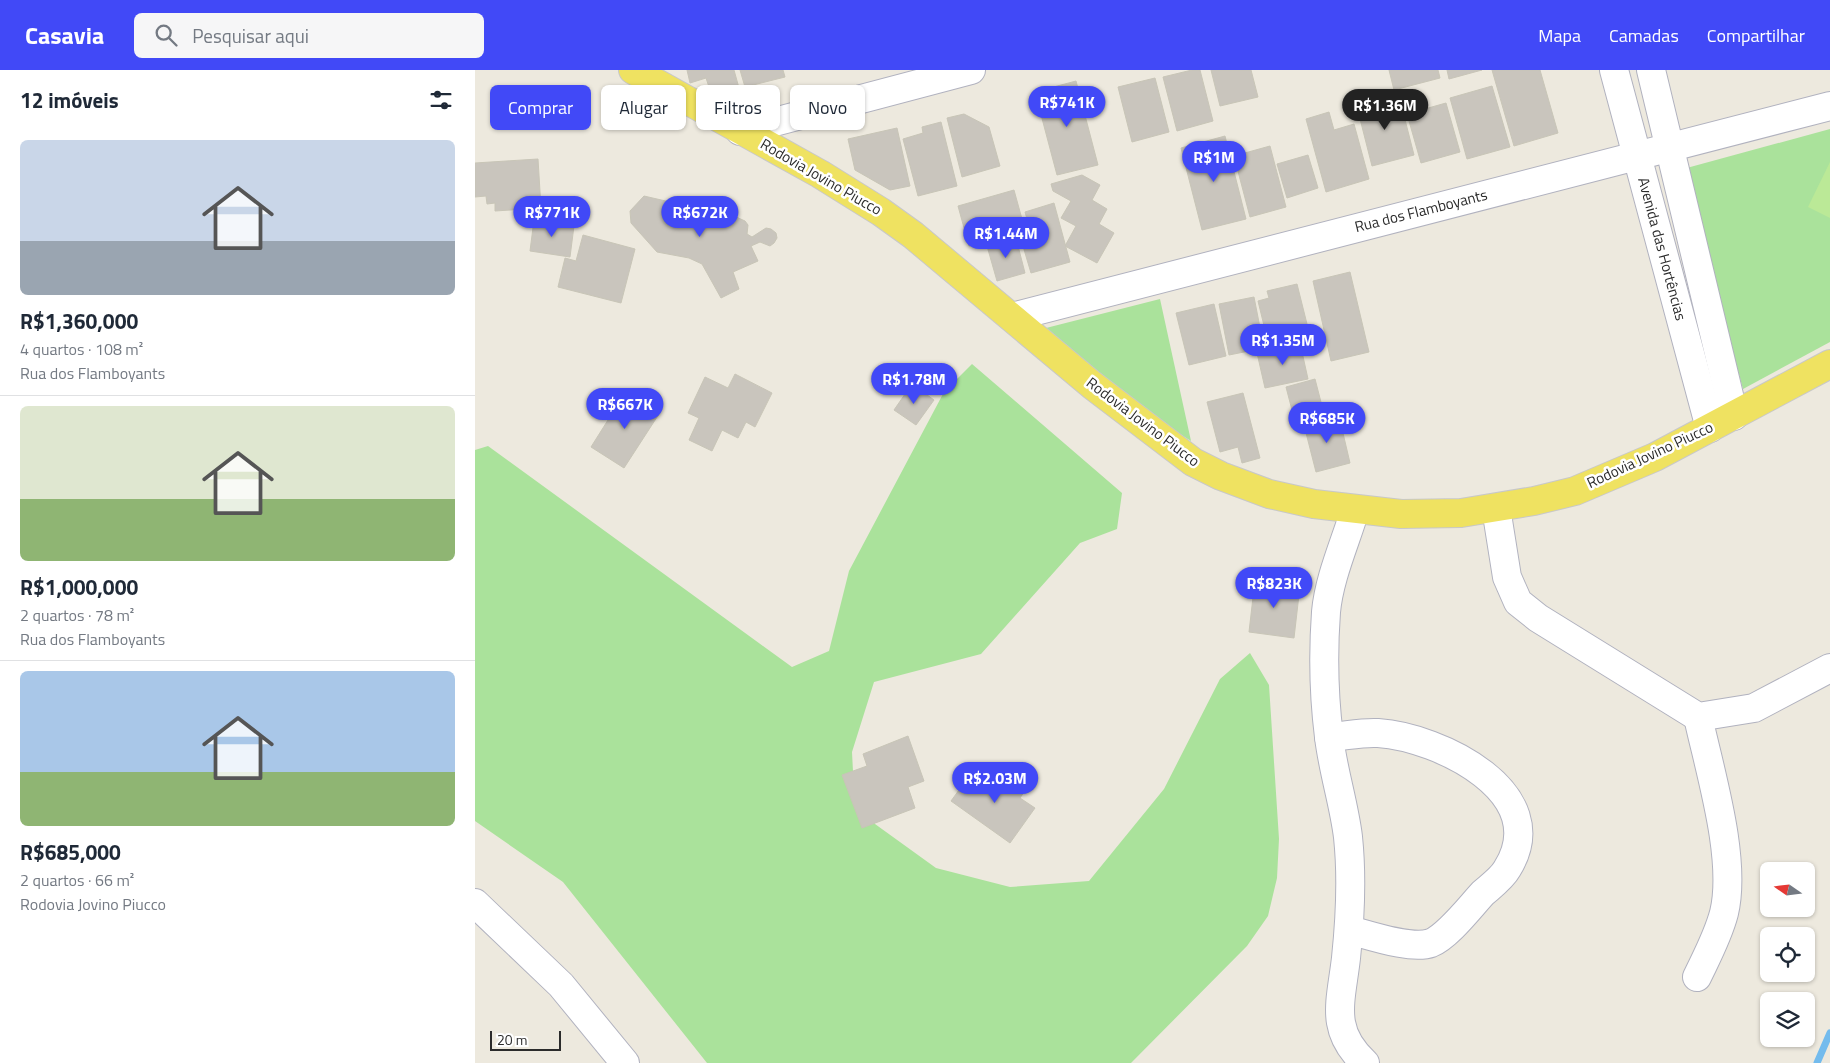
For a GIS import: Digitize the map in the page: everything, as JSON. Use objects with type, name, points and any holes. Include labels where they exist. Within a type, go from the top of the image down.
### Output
[{"type":"main road","name":"Rodovia Jovino Piucco","points":[[633,70],[820,174],[881,212],[913,235],[1091,385],[1193,462],[1221,476],[1269,494],[1314,504],[1401,514],[1461,513],[1497,508],[1575,490],[1655,457],[1830,364]]},
{"type":"street","points":[[740,131],[971,70]]},
{"type":"street","name":"Avenida das Hortências","points":[[1614,70],[1710,428]]},
{"type":"street","name":"Avenida das Hortências","points":[[1651,70],[1733,416]]},
{"type":"street","name":"Rua dos Flamboyants","points":[[1012,317],[1830,106]]},
{"type":"street","points":[[1497,508],[1507,577],[1518,602],[1538,618],[1698,717],[1754,708],[1830,668]]},
{"type":"street","points":[[1355,510],[1335,574],[1327,610],[1325,657],[1329,737],[1348,838],[1349,930],[1341,1003],[1341,1029],[1351,1050],[1365,1063]]},
{"type":"street","points":[[1697,977],[1713,945],[1724,912],[1727,869],[1721,824],[1698,717]]},
{"type":"street","points":[[1329,737],[1378,733],[1446,751],[1471,763],[1495,783],[1518,818],[1518,844],[1507,869],[1443,934],[1431,943],[1413,944],[1349,930]]},
{"type":"street","points":[[475,903],[561,985],[625,1063]]},
{"type":"green space","points":[[1830,129],[1830,342],[1743,389],[1683,169]]},
{"type":"green space","points":[[1830,162],[1830,218],[1808,207]]},
{"type":"green space","points":[[1160,299],[1191,441],[1134,402],[1046,328]]},
{"type":"green space","points":[[972,364],[1122,493],[1117,529],[1080,543],[981,654],[874,682],[852,752],[854,791],[875,824],[936,868],[1010,887],[1089,881],[1164,789],[1220,679],[1250,653],[1269,685],[1279,839],[1277,878],[1268,916],[1247,946],[1131,1063],[707,1063],[563,882],[475,821],[475,450],[488,446],[792,667],[829,651],[849,571],[944,392]]},
{"type":"building","points":[[687,70],[734,70],[738,85],[708,85],[706,78],[690,83]]},
{"type":"building","points":[[740,70],[783,70],[785,77],[753,85],[744,85]]},
{"type":"building","points":[[1200,70],[1213,121],[1177,131],[1163,77]]},
{"type":"building","points":[[1211,70],[1251,70],[1258,97],[1220,106]]},
{"type":"building","points":[[1389,70],[1438,70],[1440,78],[1394,90]]},
{"type":"building","points":[[1447,70],[1482,70],[1449,79]]},
{"type":"building","points":[[1492,70],[1540,70],[1558,133],[1514,146]]},
{"type":"building","points":[[1155,78],[1169,132],[1132,142],[1118,87]]},
{"type":"building","points":[[1076,81],[1098,165],[1057,175],[1035,92]]},
{"type":"building","points":[[1492,86],[1510,147],[1467,159],[1450,98]]},
{"type":"building","points":[[1399,96],[1414,155],[1372,166],[1357,107]]},
{"type":"building","points":[[1446,103],[1460,152],[1421,163],[1407,114]]},
{"type":"building","points":[[1329,112],[1334,130],[1354,124],[1369,179],[1326,192],[1306,119]]},
{"type":"building","points":[[964,114],[989,127],[1000,166],[962,177],[947,118]]},
{"type":"building","points":[[941,122],[957,186],[918,196],[903,139],[923,133],[922,127]]},
{"type":"building","points":[[897,128],[910,186],[890,190],[855,170],[848,139]]},
{"type":"building","points":[[1225,136],[1246,219],[1202,230],[1181,148]]},
{"type":"building","points":[[1270,146],[1286,207],[1250,217],[1234,156]]},
{"type":"building","points":[[1308,155],[1318,188],[1287,198],[1277,164]]},
{"type":"building","points":[[538,159],[541,208],[495,211],[495,203],[487,204],[486,196],[475,197],[475,163]]},
{"type":"building","points":[[1082,175],[1100,185],[1092,200],[1107,209],[1099,224],[1114,233],[1097,263],[1065,246],[1076,226],[1061,218],[1071,201],[1053,191],[1051,184]]},
{"type":"building","points":[[1014,190],[1025,230],[969,246],[958,206]]},
{"type":"building","points":[[644,196],[709,211],[713,216],[720,218],[734,216],[745,221],[748,225],[747,234],[752,237],[766,228],[776,233],[777,238],[770,246],[760,242],[751,246],[758,261],[733,272],[739,289],[721,298],[702,264],[689,258],[657,252],[631,223],[630,211]]},
{"type":"building","points":[[1054,203],[1070,262],[1031,273],[1020,236],[1031,233],[1025,212]]},
{"type":"building","points":[[534,220],[574,226],[570,257],[530,251]]},
{"type":"building","points":[[583,235],[635,249],[621,303],[558,287],[565,258],[576,261]]},
{"type":"building","points":[[1016,238],[1025,273],[997,281],[987,246]]},
{"type":"building","points":[[1350,272],[1369,352],[1331,361],[1313,281]]},
{"type":"building","points":[[1297,284],[1309,332],[1291,336],[1290,333],[1267,338],[1258,301],[1269,298],[1267,291]]},
{"type":"building","points":[[1254,297],[1264,348],[1229,355],[1219,304]]},
{"type":"building","points":[[1214,304],[1226,356],[1189,365],[1176,313]]},
{"type":"building","points":[[1300,343],[1308,379],[1265,388],[1257,353]]},
{"type":"building","points":[[735,374],[772,393],[755,427],[746,422],[738,438],[722,430],[712,451],[689,440],[699,418],[688,413],[705,377],[728,388]]},
{"type":"building","points":[[1315,379],[1322,406],[1293,414],[1286,387]]},
{"type":"building","points":[[912,384],[934,400],[916,425],[894,410]]},
{"type":"building","points":[[625,393],[659,414],[624,468],[591,447]]},
{"type":"building","points":[[1243,393],[1260,458],[1242,463],[1238,447],[1220,452],[1207,402]]},
{"type":"building","points":[[1339,416],[1350,463],[1316,472],[1304,425]]},
{"type":"building","points":[[1255,580],[1300,586],[1294,638],[1249,632]]},
{"type":"building","points":[[908,736],[924,781],[908,787],[915,808],[862,828],[842,775],[867,766],[863,754]]},
{"type":"building","points":[[975,768],[1002,787],[1009,777],[1026,789],[1020,798],[1035,808],[1010,843],[951,801]]},
{"type":"waterway","points":[[1817,1063],[1830,1033]]}]
